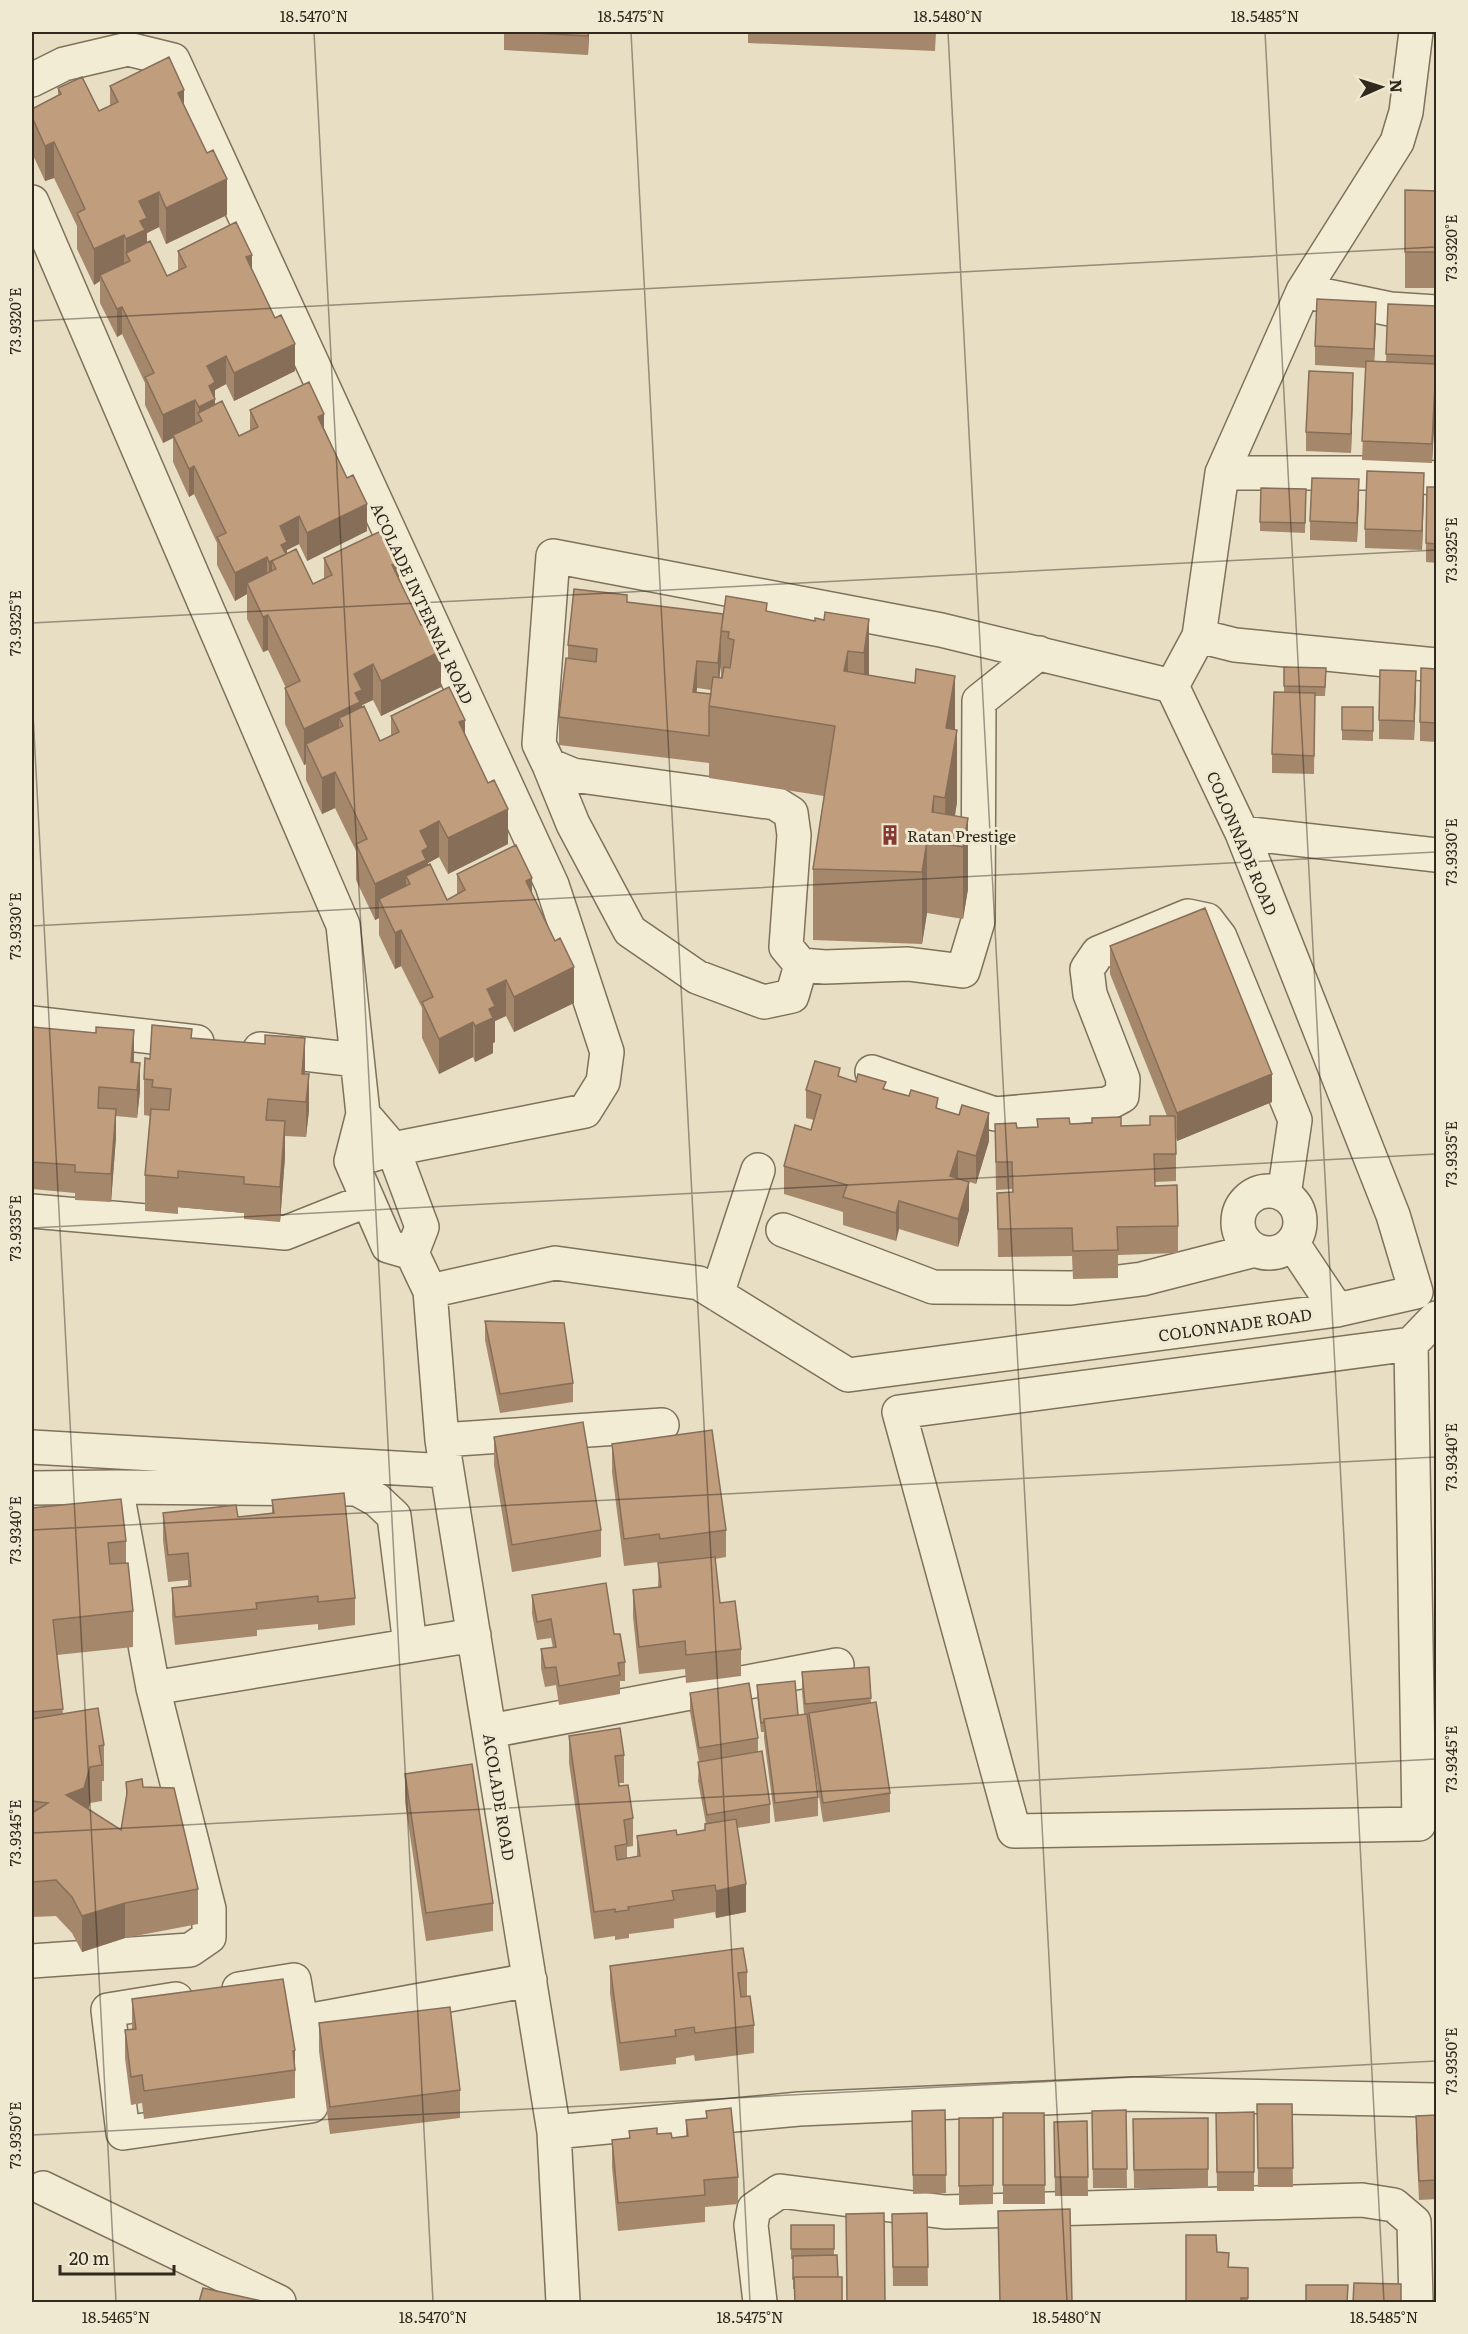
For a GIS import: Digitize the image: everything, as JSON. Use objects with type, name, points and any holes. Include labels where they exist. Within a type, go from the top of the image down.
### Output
[{"type":"street","points":[[801,964],[792,996],[764,1002],[697,977],[630,931],[573,824],[539,744],[553,556],[941,630],[1172,686],[1199,636],[1222,473],[1303,291],[1397,142],[1406,112],[1416,32]]},
{"type":"street","name":"ACOLADE INTERNAL ROAD","points":[[32,80],[64,64],[128,49],[173,60],[552,885],[607,1052],[603,1082],[585,1111],[393,1149],[351,1161]]},
{"type":"street","points":[[32,202],[343,925],[363,1114],[351,1161],[388,1246],[412,1253]]},
{"type":"street","points":[[1303,291],[1390,309],[1437,312]]},
{"type":"street","points":[[1222,473],[1371,473],[1437,478]]},
{"type":"street","points":[[1199,636],[1235,645],[1437,665]]},
{"type":"street","points":[[549,765],[573,775],[775,803],[791,813],[795,835],[786,947],[801,964],[825,967],[908,964],[963,971],[978,921],[979,701],[1039,653]]},
{"type":"street","name":"COLONNADE ROAD","points":[[430,1291],[555,1263],[699,1282],[848,1375],[1337,1310],[1426,1301],[1242,833],[1172,686]]},
{"type":"street","points":[[1242,833],[1437,855]]},
{"type":"street","points":[[872,1071],[995,1114],[1107,1104],[1122,1096],[1123,1079],[1090,994],[1087,969],[1098,953],[1188,916],[1207,920],[1220,937],[1295,1120],[1284,1195]]},
{"type":"street","points":[[32,1023],[357,1060]]},
{"type":"street","points":[[363,1114],[393,1149],[422,1227],[412,1253],[430,1291]]},
{"type":"street","points":[[717,1294],[758,1170]]},
{"type":"street","points":[[783,1230],[933,1287],[1071,1288],[1142,1279],[1255,1250],[1275,1254],[1293,1244],[1299,1235],[1300,1215],[1296,1206],[1284,1195],[1270,1190],[1260,1192],[1243,1204],[1238,1214],[1240,1235],[1255,1250]]},
{"type":"street","points":[[32,1211],[285,1233],[368,1200]]},
{"type":"street","points":[[1293,1244],[1337,1310]]},
{"type":"street","name":"ACOLADE ROAD","points":[[430,1291],[445,1456],[554,2132],[563,2302]]},
{"type":"street","points":[[1411,1344],[1419,1824],[1014,1831],[899,1412],[1411,1344],[1437,1318]]},
{"type":"street","points":[[32,1447],[445,1456],[662,1425]]},
{"type":"street","points":[[32,1961],[190,1950],[209,1937],[209,1909],[153,1688],[116,1487]]},
{"type":"street","points":[[32,1488],[357,1489],[377,1500],[394,1516],[410,1645]]},
{"type":"street","points":[[153,1688],[474,1635]]},
{"type":"street","points":[[490,1731],[837,1665]]},
{"type":"street","points":[[294,1980],[301,2022],[311,2106],[123,2133],[108,2010],[294,1980]]},
{"type":"street","points":[[301,2022],[530,1980]]},
{"type":"street","points":[[554,2132],[799,2109],[1132,2094],[1437,2100]]},
{"type":"street","points":[[43,2188],[279,2302]]},
{"type":"street","points":[[760,2302],[751,2225],[754,2209],[780,2191],[945,2212],[1362,2200],[1394,2205],[1414,2222],[1416,2302]]},
{"type":"building","points":[[517,32],[588,32],[588,36]]},
{"type":"building","points":[[169,57],[184,90],[178,93],[207,153],[213,150],[227,179],[166,208],[159,192],[139,201],[147,218],[140,221],[145,230],[126,239],[124,235],[94,249],[77,213],[85,209],[54,142],[45,146],[32,117],[32,109],[61,94],[58,88],[82,77],[99,111],[118,102],[110,86]]},
{"type":"building","points":[[1405,190],[1437,191],[1437,252],[1405,252]]},
{"type":"building","points":[[236,222],[252,255],[246,257],[275,318],[281,315],[295,344],[234,373],[226,356],[207,366],[215,382],[209,386],[215,399],[199,407],[195,400],[163,415],[145,377],[154,373],[122,307],[117,309],[100,275],[130,261],[126,253],[150,241],[167,276],[186,267],[178,251]]},
{"type":"building","points":[[1317,299],[1376,302],[1374,349],[1315,346]]},
{"type":"building","points":[[1388,304],[1437,306],[1437,356],[1386,354]]},
{"type":"building","points":[[1366,361],[1436,364],[1432,444],[1362,441]]},
{"type":"building","points":[[1309,371],[1353,373],[1351,434],[1306,432]]},
{"type":"building","points":[[309,382],[324,414],[318,417],[347,478],[353,475],[367,504],[307,533],[299,516],[280,526],[287,542],[281,545],[286,554],[269,562],[267,557],[235,573],[217,537],[226,533],[194,466],[189,469],[173,435],[202,421],[198,413],[222,401],[239,436],[258,427],[250,410]]},
{"type":"building","points":[[1367,471],[1424,473],[1422,531],[1365,529]]},
{"type":"building","points":[[1312,478],[1359,479],[1357,523],[1310,521]]},
{"type":"building","points":[[1427,487],[1437,487],[1437,544],[1426,543]]},
{"type":"building","points":[[1261,488],[1306,489],[1305,523],[1260,522]]},
{"type":"building","points":[[383,530],[399,562],[392,565],[421,625],[427,623],[441,651],[381,681],[373,664],[354,674],[362,690],[355,693],[360,702],[304,729],[285,688],[300,681],[268,615],[263,617],[247,583],[276,569],[272,561],[296,549],[313,584],[332,575],[324,558]]},
{"type":"building","points":[[574,589],[627,595],[627,602],[723,614],[718,663],[697,661],[693,692],[711,694],[709,736],[559,717],[566,658],[596,662],[597,649],[568,645]]},
{"type":"building","points":[[726,596],[767,603],[766,611],[815,621],[815,618],[824,620],[825,612],[869,619],[864,653],[848,651],[844,671],[915,683],[916,669],[955,676],[946,728],[957,730],[945,798],[934,796],[932,812],[968,818],[963,847],[927,841],[922,872],[813,869],[835,726],[709,706],[713,677],[722,678],[724,667],[730,668],[734,640],[728,638],[729,632],[721,631]]},
{"type":"building","points":[[1284,667],[1326,668],[1325,687],[1284,686]]},
{"type":"building","points":[[1421,668],[1437,669],[1437,723],[1420,722]]},
{"type":"building","points":[[1380,670],[1416,671],[1414,721],[1379,720]]},
{"type":"building","points":[[449,687],[465,720],[459,722],[488,783],[494,780],[508,809],[448,838],[439,821],[420,831],[428,847],[422,851],[426,860],[375,884],[356,844],[367,839],[335,772],[322,778],[306,744],[343,726],[339,718],[364,706],[380,741],[399,732],[391,716]]},
{"type":"building","points":[[1274,692],[1315,693],[1314,756],[1272,754]]},
{"type":"building","points":[[1342,707],[1373,707],[1373,731],[1342,730]]},
{"type":"building","points":[[516,845],[532,878],[526,881],[555,941],[560,938],[574,967],[514,997],[506,980],[487,989],[495,1006],[489,1009],[493,1018],[475,1026],[473,1022],[439,1039],[422,1002],[433,997],[401,930],[395,933],[379,899],[410,884],[406,876],[430,864],[447,900],[465,890],[457,874]]},
{"type":"building","points":[[1205,908],[1272,1074],[1177,1113],[1110,946]]},
{"type":"building","points":[[152,1025],[192,1029],[191,1038],[265,1044],[265,1035],[305,1038],[302,1074],[309,1074],[306,1102],[268,1099],[266,1120],[285,1121],[280,1187],[244,1184],[244,1177],[178,1171],[178,1178],[145,1175],[151,1109],[169,1110],[171,1089],[152,1087],[153,1080],[144,1079],[145,1058],[150,1059]]},
{"type":"building","points":[[32,1027],[96,1033],[96,1027],[134,1030],[131,1062],[140,1063],[137,1090],[99,1087],[98,1108],[116,1109],[111,1174],[75,1172],[75,1165],[32,1162]]},
{"type":"building","points":[[815,1061],[840,1068],[838,1076],[856,1082],[858,1074],[886,1082],[883,1089],[909,1096],[911,1090],[938,1098],[936,1108],[959,1115],[962,1105],[989,1113],[976,1156],[958,1151],[950,1176],[969,1182],[958,1219],[899,1201],[896,1213],[843,1197],[847,1185],[784,1166],[795,1125],[811,1130],[821,1095],[806,1090]]},
{"type":"building","points":[[1150,1116],[1175,1116],[1176,1154],[1154,1154],[1155,1186],[1177,1185],[1178,1226],[1117,1227],[1118,1250],[1073,1251],[1072,1228],[998,1229],[997,1193],[1013,1192],[1012,1162],[996,1162],[995,1124],[1016,1123],[1017,1128],[1038,1127],[1037,1119],[1069,1118],[1070,1124],[1092,1123],[1092,1118],[1121,1117],[1121,1126],[1150,1125]]},
{"type":"building","points":[[485,1321],[564,1323],[573,1383],[500,1394]]},
{"type":"building","points":[[583,1422],[601,1530],[512,1545],[494,1437]]},
{"type":"building","points":[[712,1430],[726,1530],[660,1539],[659,1534],[624,1539],[612,1444]]},
{"type":"building","points":[[344,1493],[355,1598],[318,1602],[318,1596],[256,1603],[257,1609],[175,1617],[172,1588],[191,1586],[188,1553],[168,1555],[163,1513],[236,1505],[238,1517],[274,1513],[272,1500]]},
{"type":"building","points":[[121,1499],[126,1541],[108,1543],[110,1564],[128,1563],[133,1611],[53,1620],[63,1709],[32,1712],[32,1508]]},
{"type":"building","points":[[715,1557],[720,1603],[735,1601],[741,1649],[686,1655],[685,1641],[639,1647],[633,1590],[661,1587],[658,1563]]},
{"type":"building","points":[[606,1583],[614,1634],[620,1634],[625,1662],[618,1663],[620,1675],[559,1686],[556,1667],[545,1668],[541,1649],[556,1647],[551,1619],[537,1622],[532,1595]]},
{"type":"building","points":[[869,1667],[871,1698],[805,1704],[802,1672]]},
{"type":"building","points":[[795,1681],[798,1715],[764,1719],[761,1723],[757,1685]]},
{"type":"building","points":[[749,1683],[758,1738],[699,1748],[690,1693]]},
{"type":"building","points":[[876,1702],[890,1793],[823,1803],[809,1713]]},
{"type":"building","points":[[98,1708],[104,1745],[99,1746],[102,1765],[90,1767],[84,1788],[66,1795],[121,1830],[127,1793],[126,1782],[142,1779],[143,1787],[174,1788],[198,1889],[125,1903],[82,1916],[72,1897],[56,1880],[32,1882],[32,1813],[48,1803],[32,1801],[32,1719]]},
{"type":"building","points":[[807,1714],[818,1797],[775,1803],[764,1719]]},
{"type":"building","points":[[620,1728],[624,1755],[615,1756],[619,1786],[628,1785],[633,1818],[624,1820],[627,1844],[615,1846],[617,1860],[640,1856],[637,1836],[676,1830],[677,1835],[705,1830],[705,1824],[736,1819],[746,1884],[716,1891],[715,1885],[672,1891],[674,1900],[628,1907],[629,1910],[594,1912],[569,1736]]},
{"type":"building","points":[[762,1751],[770,1804],[707,1815],[698,1762]]},
{"type":"building","points":[[472,1764],[493,1903],[426,1913],[405,1774]]},
{"type":"building","points":[[743,1948],[747,1972],[738,1973],[741,1997],[750,1996],[754,2025],[695,2033],[694,2027],[675,2030],[676,2036],[620,2043],[610,1966]]},
{"type":"building","points":[[283,1979],[295,2050],[293,2051],[295,2070],[144,2091],[142,2075],[131,2077],[125,2030],[136,2029],[132,1999]]},
{"type":"building","points":[[450,2007],[460,2090],[330,2107],[319,2023]]},
{"type":"building","points":[[1257,2104],[1292,2104],[1293,2168],[1258,2168]]},
{"type":"building","points":[[731,2108],[738,2177],[704,2180],[705,2195],[618,2203],[612,2140],[630,2138],[629,2131],[657,2128],[657,2134],[671,2133],[672,2138],[688,2136],[686,2120],[707,2118],[706,2111]]},
{"type":"building","points":[[945,2110],[946,2175],[913,2175],[912,2111]]},
{"type":"building","points":[[1126,2110],[1127,2169],[1093,2169],[1092,2111]]},
{"type":"building","points":[[1254,2112],[1254,2172],[1217,2172],[1216,2113]]},
{"type":"building","points":[[1003,2113],[1044,2113],[1045,2185],[1003,2185]]},
{"type":"building","points":[[1437,2115],[1437,2180],[1419,2181],[1416,2116]]},
{"type":"building","points":[[959,2118],[993,2118],[993,2185],[959,2186]]},
{"type":"building","points":[[1208,2118],[1208,2169],[1134,2170],[1133,2119]]},
{"type":"building","points":[[1087,2121],[1088,2177],[1055,2177],[1054,2122]]},
{"type":"building","points":[[1070,2209],[1072,2302],[1000,2302],[998,2211]]},
{"type":"building","points":[[884,2213],[885,2302],[847,2302],[846,2214]]},
{"type":"building","points":[[927,2213],[928,2267],[893,2267],[892,2214]]},
{"type":"building","points":[[791,2225],[834,2225],[834,2249],[791,2249]]},
{"type":"building","points":[[1186,2235],[1216,2235],[1217,2252],[1229,2253],[1228,2267],[1248,2268],[1248,2298],[1241,2298],[1241,2302],[1186,2302]]},
{"type":"building","points":[[837,2255],[838,2277],[794,2277],[793,2279],[793,2256]]},
{"type":"building","points":[[794,2277],[842,2277],[842,2302],[795,2302]]},
{"type":"building","points":[[1354,2283],[1401,2284],[1401,2302],[1353,2302]]},
{"type":"building","points":[[1306,2285],[1348,2285],[1347,2302],[1306,2302]]},
{"type":"building","points":[[203,2288],[266,2302],[199,2302]]},
{"type":"place","name":"Ratan Prestige","points":[[890,835]]}]
